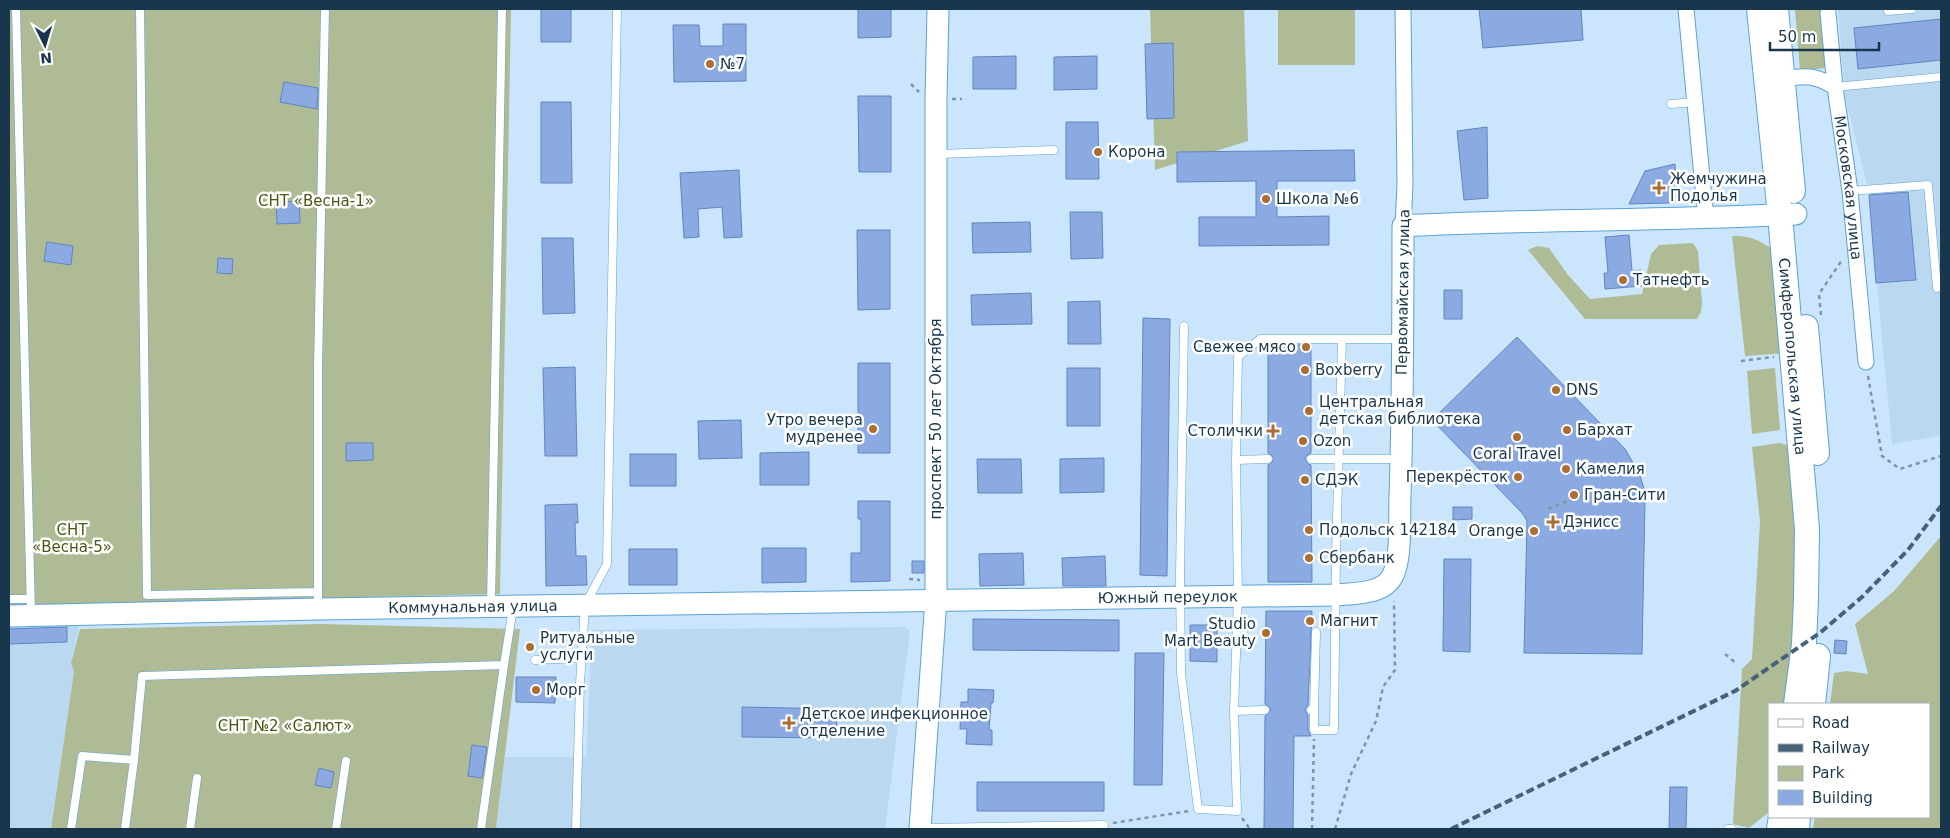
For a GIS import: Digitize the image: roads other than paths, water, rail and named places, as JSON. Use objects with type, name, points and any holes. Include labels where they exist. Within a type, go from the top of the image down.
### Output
[{"type":"main road","name":"Симферопольская улица","points":[[1759,9],[1813,401],[1822,527],[1823,600],[1813,703]]},
{"type":"main road","name":"Симферопольская улица","points":[[1776,9],[1783,79],[1788,214],[1807,529],[1804,635],[1796,703]]},
{"type":"street","name":"проспект 50 лет Октября","points":[[920,828],[936,599],[936,154],[938,9]]},
{"type":"street","name":"Первомайская улица","points":[[1393,575],[1398,551],[1401,459],[1405,185],[1403,9]]},
{"type":"street","points":[[1686,9],[1706,219]]},
{"type":"street","name":"Московская улица","points":[[1828,13],[1835,87],[1850,191],[1866,362]]},
{"type":"street","points":[[1783,79],[1796,77],[1820,78],[1835,87]]},
{"type":"street","points":[[1403,226],[1706,219],[1788,214]]},
{"type":"street","name":"Южный переулок","points":[[936,599],[1336,595],[1366,592],[1382,587],[1393,575]]},
{"type":"street","name":"Коммунальная улица","points":[[9,616],[31,607],[318,600],[513,606],[936,599]]},
{"type":"lane","points":[[9,599],[31,607],[16,9]]},
{"type":"lane","points":[[140,9],[147,595],[318,600],[318,368],[326,9]]},
{"type":"lane","points":[[491,606],[502,9]]},
{"type":"lane","points":[[576,829],[585,605],[607,564],[617,9]]},
{"type":"lane","points":[[1888,9],[1888,11],[1912,9]]},
{"type":"lane","points":[[1835,87],[1941,78]]},
{"type":"lane","points":[[1671,104],[1695,102]]},
{"type":"lane","points":[[936,154],[1054,150]]},
{"type":"lane","points":[[1850,191],[1928,185],[1937,288]]},
{"type":"lane","points":[[1184,326],[1180,673],[1198,809],[1237,811],[1234,711],[1238,596],[1236,460],[1238,358],[1260,338],[1403,339]]},
{"type":"lane","points":[[1316,632],[1314,730],[1334,730],[1338,458],[1342,339]]},
{"type":"lane","points":[[1311,458],[1401,459]]},
{"type":"lane","points":[[1236,460],[1268,459]]},
{"type":"lane","points":[[481,829],[513,606]]},
{"type":"lane","points":[[534,660],[582,658]]},
{"type":"lane","points":[[125,829],[142,676],[504,665]]},
{"type":"lane","points":[[1234,711],[1265,710]]},
{"type":"lane","points":[[71,829],[82,756],[134,760]]},
{"type":"lane","points":[[336,829],[346,761]]},
{"type":"lane","points":[[190,829],[197,778]]},
{"type":"lane","points":[[920,828],[1104,825]]},
{"type":"railway","points":[[1451,829],[1735,691],[1821,632],[1862,597],[1908,550],[1941,506]]},
{"type":"place","name":"№7","points":[[710,64]]},
{"type":"place","name":"Корона","points":[[1098,152]]},
{"type":"place","name":"Жемчужина Подолья","points":[[1659,188]]},
{"type":"place","name":"Школа №6","points":[[1266,199]]},
{"type":"place","name":"Татнефть","points":[[1623,280]]},
{"type":"place","name":"Свежее мясо","points":[[1306,347]]},
{"type":"place","name":"Boxberry","points":[[1305,370]]},
{"type":"place","name":"DNS","points":[[1556,390]]},
{"type":"place","name":"Центральная детская библиотека","points":[[1309,411]]},
{"type":"place","name":"Утро вечера мудренее","points":[[873,429]]},
{"type":"place","name":"Бархат","points":[[1567,430]]},
{"type":"place","name":"Столички","points":[[1273,431]]},
{"type":"place","name":"Coral Travel","points":[[1517,437]]},
{"type":"place","name":"Ozon","points":[[1303,441]]},
{"type":"place","name":"Камелия","points":[[1566,469]]},
{"type":"place","name":"Перекрёсток","points":[[1518,477]]},
{"type":"place","name":"СДЭК","points":[[1305,480]]},
{"type":"place","name":"Гран-Сити","points":[[1574,495]]},
{"type":"place","name":"Дэнисс","points":[[1553,522]]},
{"type":"place","name":"Подольск 142184","points":[[1309,530]]},
{"type":"place","name":"Orange","points":[[1534,531]]},
{"type":"place","name":"Сбербанк","points":[[1309,558]]},
{"type":"place","name":"Магнит","points":[[1310,621]]},
{"type":"place","name":"Studio Mart Beauty","points":[[1266,633]]},
{"type":"place","name":"Ритуальные услуги","points":[[530,647]]},
{"type":"place","name":"Морг","points":[[536,690]]},
{"type":"place","name":"Детское инфекционное отделение","points":[[789,723]]},
{"type":"park label","name":"СНТ «Весна-1»","points":[[316,201]]},
{"type":"park label","name":"СНТ «Весна-5»","points":[[72,538]]},
{"type":"park label","name":"СНТ №2 «Салют»","points":[[285,726]]}]
